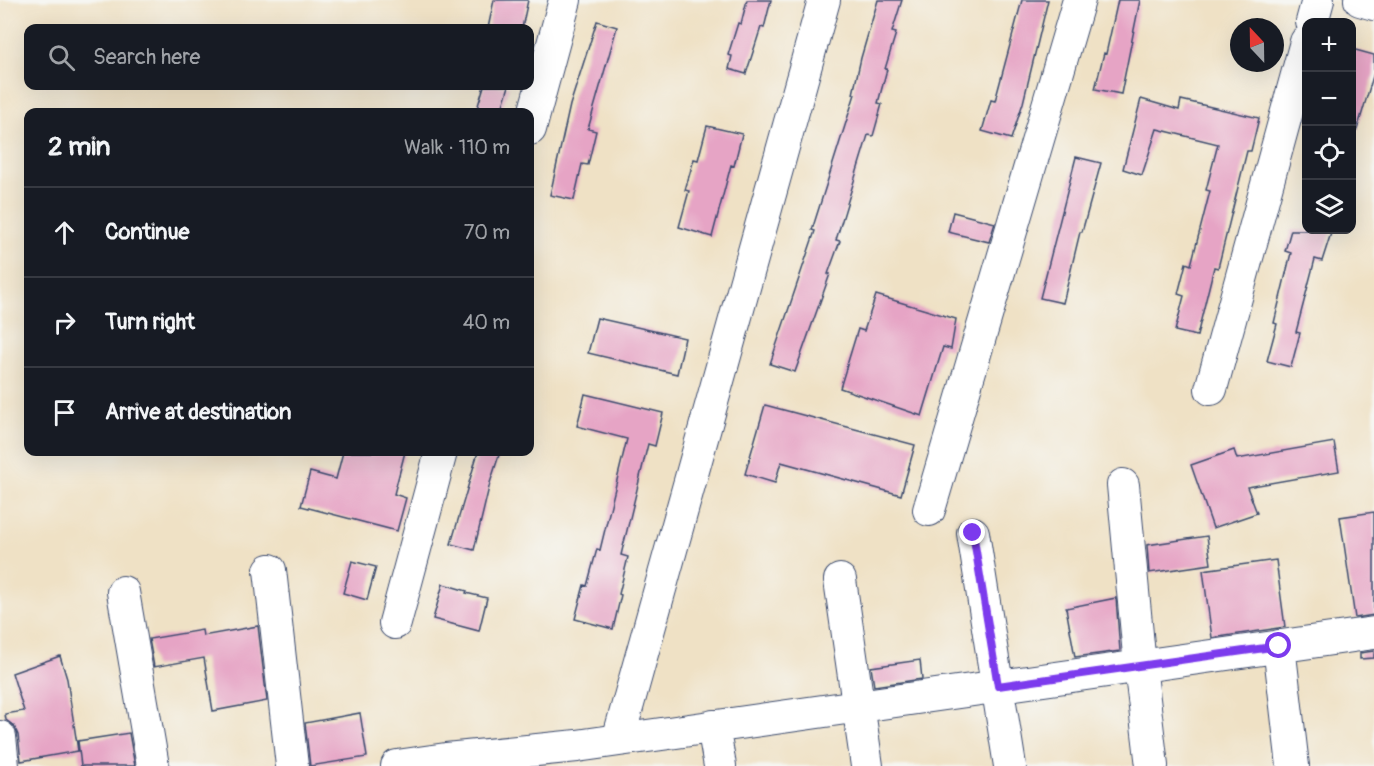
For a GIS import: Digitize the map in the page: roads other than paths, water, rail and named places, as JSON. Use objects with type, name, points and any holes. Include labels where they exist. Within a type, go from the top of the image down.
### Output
[{"type":"street","points":[[534,114],[565,0]]},
{"type":"street","points":[[618,740],[824,0]]},
{"type":"street","points":[[929,510],[1079,0]]},
{"type":"street","points":[[1313,18],[1318,0]]},
{"type":"street","points":[[1360,0],[1374,4]]},
{"type":"street","points":[[1211,389],[1302,57]]},
{"type":"street","points":[[395,623],[440,456]]},
{"type":"street","points":[[1123,485],[1152,766]]},
{"type":"street","points":[[973,533],[1010,766]]},
{"type":"street","points":[[270,570],[292,766]]},
{"type":"street","points":[[840,580],[867,766]]},
{"type":"street","points":[[123,592],[153,766]]},
{"type":"street","points":[[396,766],[578,756],[618,740],[1374,633]]},
{"type":"street","points":[[1279,646],[1293,766]]},
{"type":"street","points":[[713,726],[720,766]]},
{"type":"street","points":[[0,737],[3,766]]}]
